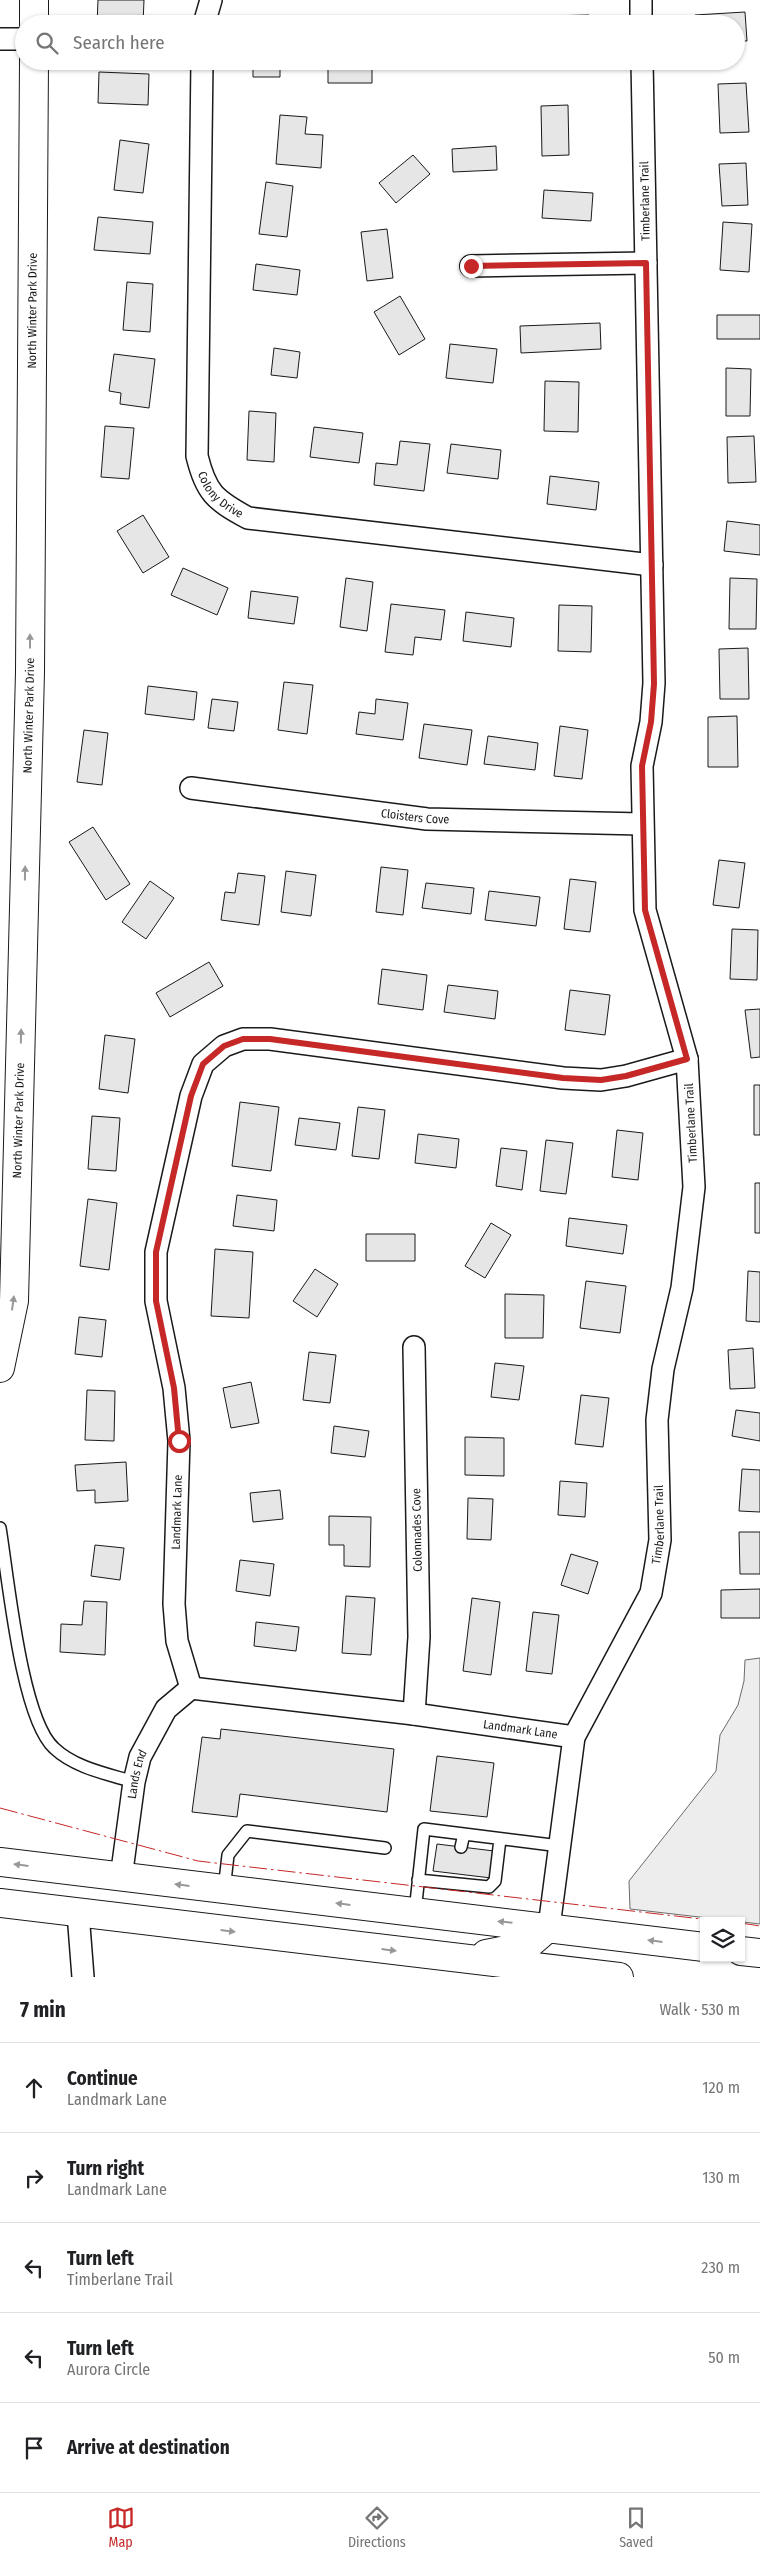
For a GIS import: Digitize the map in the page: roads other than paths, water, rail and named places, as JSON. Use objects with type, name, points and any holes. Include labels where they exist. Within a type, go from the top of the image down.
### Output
[{"type":"main road","points":[[34,0],[34,15]]},
{"type":"main road","name":"North Winter Park Drive","points":[[0,1368],[14,1301],[30,672],[34,70]]},
{"type":"main road","points":[[0,1862],[700,1947]]},
{"type":"main road","points":[[0,1904],[462,1959],[517,1971],[620,1977]]},
{"type":"main road","points":[[462,1959],[527,1946],[549,1928]]},
{"type":"main road","points":[[517,1971],[559,1946],[605,1935]]},
{"type":"main road","points":[[745,1951],[760,1953]]},
{"type":"street","points":[[207,15],[211,0]]},
{"type":"street","points":[[640,0],[641,15]]},
{"type":"street","points":[[0,39],[15,39]]},
{"type":"street","name":"Colony Drive","points":[[202,70],[197,456],[203,480],[220,502],[248,518],[652,565]]},
{"type":"street","name":"Timberlane Trail","points":[[549,1928],[574,1737],[651,1593],[660,1540],[657,1420],[663,1369],[682,1288],[694,1187],[693,1134],[687,1059],[645,910],[642,766],[651,722],[654,684],[642,70]]},
{"type":"street","points":[[471,266],[646,263]]},
{"type":"street","name":"Cloisters Cove","points":[[190,788],[427,819],[642,824]]},
{"type":"street","name":"Landmark Lane","points":[[574,1737],[414,1714],[191,1688],[177,1641],[174,1604],[179,1441],[174,1388],[156,1301],[156,1252],[191,1096],[203,1064],[224,1046],[243,1039],[270,1039],[563,1078],[601,1080],[626,1076],[687,1059]]},
{"type":"street","name":"Colonnades Cove","points":[[414,1347],[419,1636],[414,1714]]},
{"type":"street","name":"Lands End","points":[[121,1878],[134,1782],[140,1757],[166,1709],[191,1688]]},
{"type":"street","points":[[78,1913],[82,1977]]},
{"type":"lane","points":[[0,1528],[26,1688],[36,1721],[53,1748],[77,1764],[134,1782]]},
{"type":"lane","points":[[415,1912],[424,1829],[560,1846]]},
{"type":"lane","points":[[224,1890],[228,1855],[247,1831],[385,1848]]},
{"type":"lane","points":[[462,1847],[464,1834]]},
{"type":"lane","points":[[418,1880],[457,1879],[489,1887],[495,1881],[500,1838]]}]
